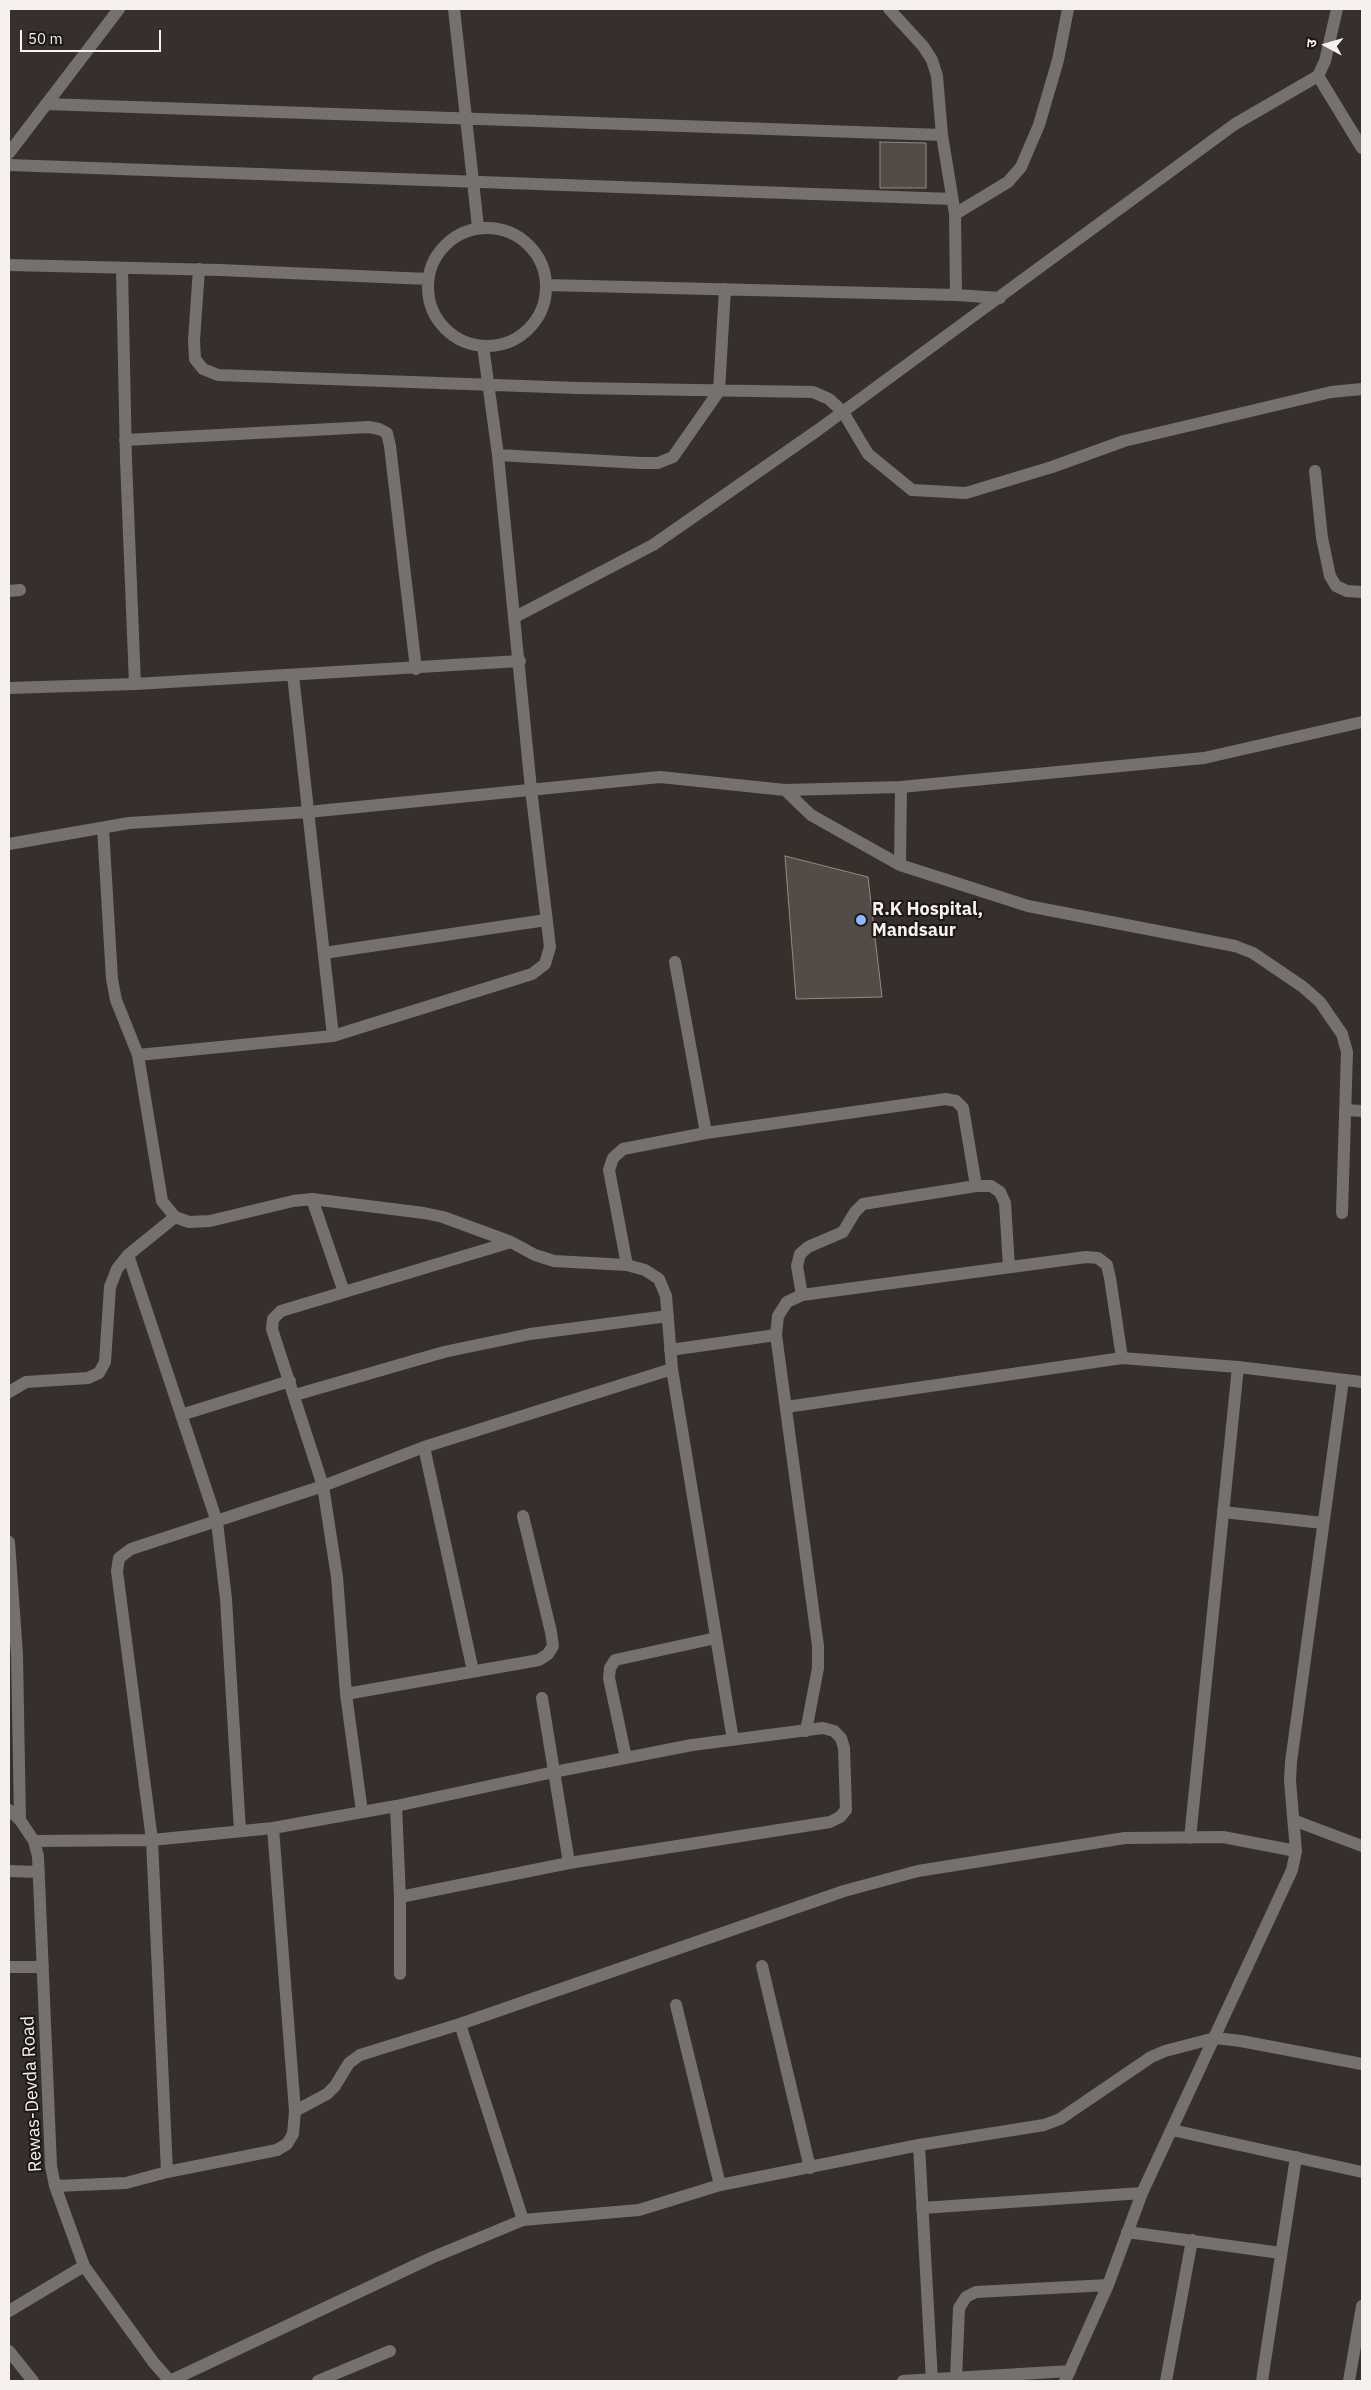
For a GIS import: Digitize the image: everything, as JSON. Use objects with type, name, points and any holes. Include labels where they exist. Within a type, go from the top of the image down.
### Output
[{"type":"street","points":[[9,152],[119,9]]},
{"type":"street","points":[[454,9],[478,227]]},
{"type":"street","points":[[889,9],[932,60],[937,76],[942,135],[955,214],[956,295]]},
{"type":"street","points":[[955,214],[1008,182],[1021,167],[1039,126],[1058,60],[1068,9]]},
{"type":"street","points":[[515,617],[653,545],[843,412],[1236,124],[1318,76],[1324,61],[1337,9]]},
{"type":"street","points":[[1318,76],[1362,148]]},
{"type":"street","points":[[46,104],[466,117],[942,135]]},
{"type":"street","points":[[9,165],[952,199]]},
{"type":"street","points":[[478,227],[498,228],[517,235],[527,244],[542,265],[546,285],[544,304],[535,322],[520,336],[502,344],[483,346],[464,342],[448,331],[436,316],[429,298],[428,279],[434,260],[445,245],[461,233],[478,227]]},
{"type":"street","points":[[9,265],[199,269],[428,279]]},
{"type":"street","points":[[122,268],[125,440],[135,684]]},
{"type":"street","points":[[199,269],[194,340],[195,359],[203,370],[218,375],[719,391],[813,392],[829,399],[843,412],[868,454],[912,490],[966,493],[1052,467],[1124,441],[1331,392],[1362,388]]},
{"type":"street","points":[[546,285],[956,295],[1000,298]]},
{"type":"street","points":[[498,455],[658,463],[673,457],[719,391],[725,290]]},
{"type":"street","points":[[138,1054],[333,1036],[532,974],[545,964],[550,947],[531,789],[520,661],[498,455],[483,346]]},
{"type":"street","points":[[125,440],[369,427],[379,428],[387,433],[416,669]]},
{"type":"street","points":[[1315,471],[1322,538],[1330,576],[1336,586],[1346,591],[1362,592]]},
{"type":"street","points":[[9,688],[135,684],[416,669],[520,661]]},
{"type":"street","points":[[293,675],[333,1036]]},
{"type":"street","points":[[9,844],[129,823],[308,812],[660,777],[786,790],[901,787],[1204,758],[1362,722]]},
{"type":"street","points":[[900,865],[901,787]]},
{"type":"street","points":[[786,790],[810,815],[900,865],[1028,906],[1235,946],[1253,953],[1303,986],[1320,1002],[1342,1034],[1347,1052],[1342,1213]]},
{"type":"street","points":[[103,828],[112,979],[116,1000],[138,1054],[162,1201],[175,1217],[190,1222],[210,1222],[293,1201],[312,1200],[424,1213],[443,1217],[511,1242],[536,1255],[554,1261],[627,1265],[645,1270],[659,1279],[666,1296],[672,1370],[733,1740]]},
{"type":"street","points":[[324,953],[546,920]]},
{"type":"street","points":[[674,962],[706,1133]]},
{"type":"street","points":[[627,1265],[610,1185],[609,1170],[613,1158],[623,1149],[706,1133],[946,1099],[956,1101],[963,1108],[976,1186]]},
{"type":"street","points":[[1345,1110],[1362,1111]]},
{"type":"street","points":[[802,1295],[797,1266],[800,1254],[808,1247],[842,1232],[855,1212],[863,1204],[976,1186],[991,1186],[1000,1192],[1005,1203],[1009,1267]]},
{"type":"street","points":[[312,1200],[344,1292]]},
{"type":"street","points":[[9,1392],[26,1382],[88,1378],[99,1373],[105,1362],[110,1287],[117,1269],[128,1255],[175,1217]]},
{"type":"street","points":[[362,1812],[346,1694],[337,1577],[323,1486],[272,1328],[273,1319],[280,1311],[511,1242]]},
{"type":"street","points":[[128,1255],[217,1522],[226,1598],[240,1831]]},
{"type":"street","points":[[806,1730],[818,1668],[818,1646],[776,1335],[778,1316],[787,1302],[802,1295],[1086,1257],[1098,1258],[1107,1265],[1122,1358]]},
{"type":"street","points":[[295,1395],[444,1352],[530,1334],[668,1316]]},
{"type":"street","points":[[670,1350],[776,1335]]},
{"type":"street","points":[[786,1407],[1122,1358],[1238,1367],[1362,1382]]},
{"type":"street","points":[[1190,1838],[1238,1367]]},
{"type":"street","points":[[167,2172],[152,1840],[117,1571],[120,1558],[131,1549],[323,1486],[424,1447],[672,1370]]},
{"type":"street","points":[[902,2381],[1068,2376],[1108,2285],[1142,2193],[1292,1870],[1296,1851],[1290,1781],[1291,1762],[1343,1380]]},
{"type":"street","points":[[181,1415],[290,1381]]},
{"type":"street","points":[[424,1447],[473,1671]]},
{"type":"street","points":[[1223,1512],[1323,1523]]},
{"type":"street","points":[[346,1694],[539,1660],[548,1654],[552,1646],[552,1632],[523,1516]]},
{"type":"street","points":[[9,1542],[17,1655],[20,1820]]},
{"type":"street","points":[[626,1758],[609,1678],[610,1668],[615,1660],[716,1638]]},
{"type":"street","points":[[542,1698],[569,1863]]},
{"type":"street","points":[[34,1841],[152,1840],[273,1828],[396,1806],[626,1758],[733,1740],[823,1728],[834,1730],[841,1738],[844,1748],[846,1810],[840,1817],[830,1822],[569,1863],[400,1896]]},
{"type":"street","points":[[396,1806],[400,1896],[400,1974]]},
{"type":"street","name":"Rewas-Devda Road","points":[[9,1810],[20,1820],[34,1841],[39,1872],[51,2166],[55,2186],[84,2266],[154,2363],[170,2381]]},
{"type":"street","points":[[1293,1820],[1362,1846]]},
{"type":"street","points":[[55,2186],[126,2183],[167,2172],[277,2150],[287,2144],[293,2134],[295,2111],[273,1828]]},
{"type":"street","points":[[295,2111],[327,2094],[336,2086],[349,2063],[360,2055],[460,2024],[844,1891],[918,1871],[1106,1839],[1223,1837],[1296,1851]]},
{"type":"street","points":[[9,1872],[39,1872]]},
{"type":"street","points":[[762,1966],[810,2168]]},
{"type":"street","points":[[9,1967],[43,1967]]},
{"type":"street","points":[[676,2005],[720,2185]]},
{"type":"street","points":[[460,2024],[523,2220]]},
{"type":"street","points":[[170,2381],[431,2258],[523,2220],[639,2210],[720,2185],[919,2145],[1044,2125],[1060,2119],[1151,2058],[1165,2051],[1215,2038],[1242,2041],[1362,2064]]},
{"type":"street","points":[[1172,2130],[1362,2172]]},
{"type":"street","points":[[919,2145],[932,2380]]},
{"type":"street","points":[[1262,2381],[1296,2157]]},
{"type":"street","points":[[922,2208],[1142,2193]]},
{"type":"street","points":[[1127,2232],[1281,2253]]},
{"type":"street","points":[[1166,2381],[1192,2240]]},
{"type":"street","points":[[9,2311],[84,2266]]},
{"type":"street","points":[[956,2378],[958,2315],[959,2308],[966,2298],[976,2292],[1108,2285]]},
{"type":"street","points":[[1349,2381],[1358,2349],[1362,2306]]},
{"type":"street","points":[[9,2351],[33,2381]]},
{"type":"street","points":[[318,2381],[336,2378],[390,2351]]},
{"type":"building","points":[[880,142],[926,143],[926,188],[880,188]]},
{"type":"building","points":[[785,856],[868,877],[882,997],[796,999]]},
{"type":"place","name":"R.K Hospital, Mandsaur","points":[[861,920]]}]
